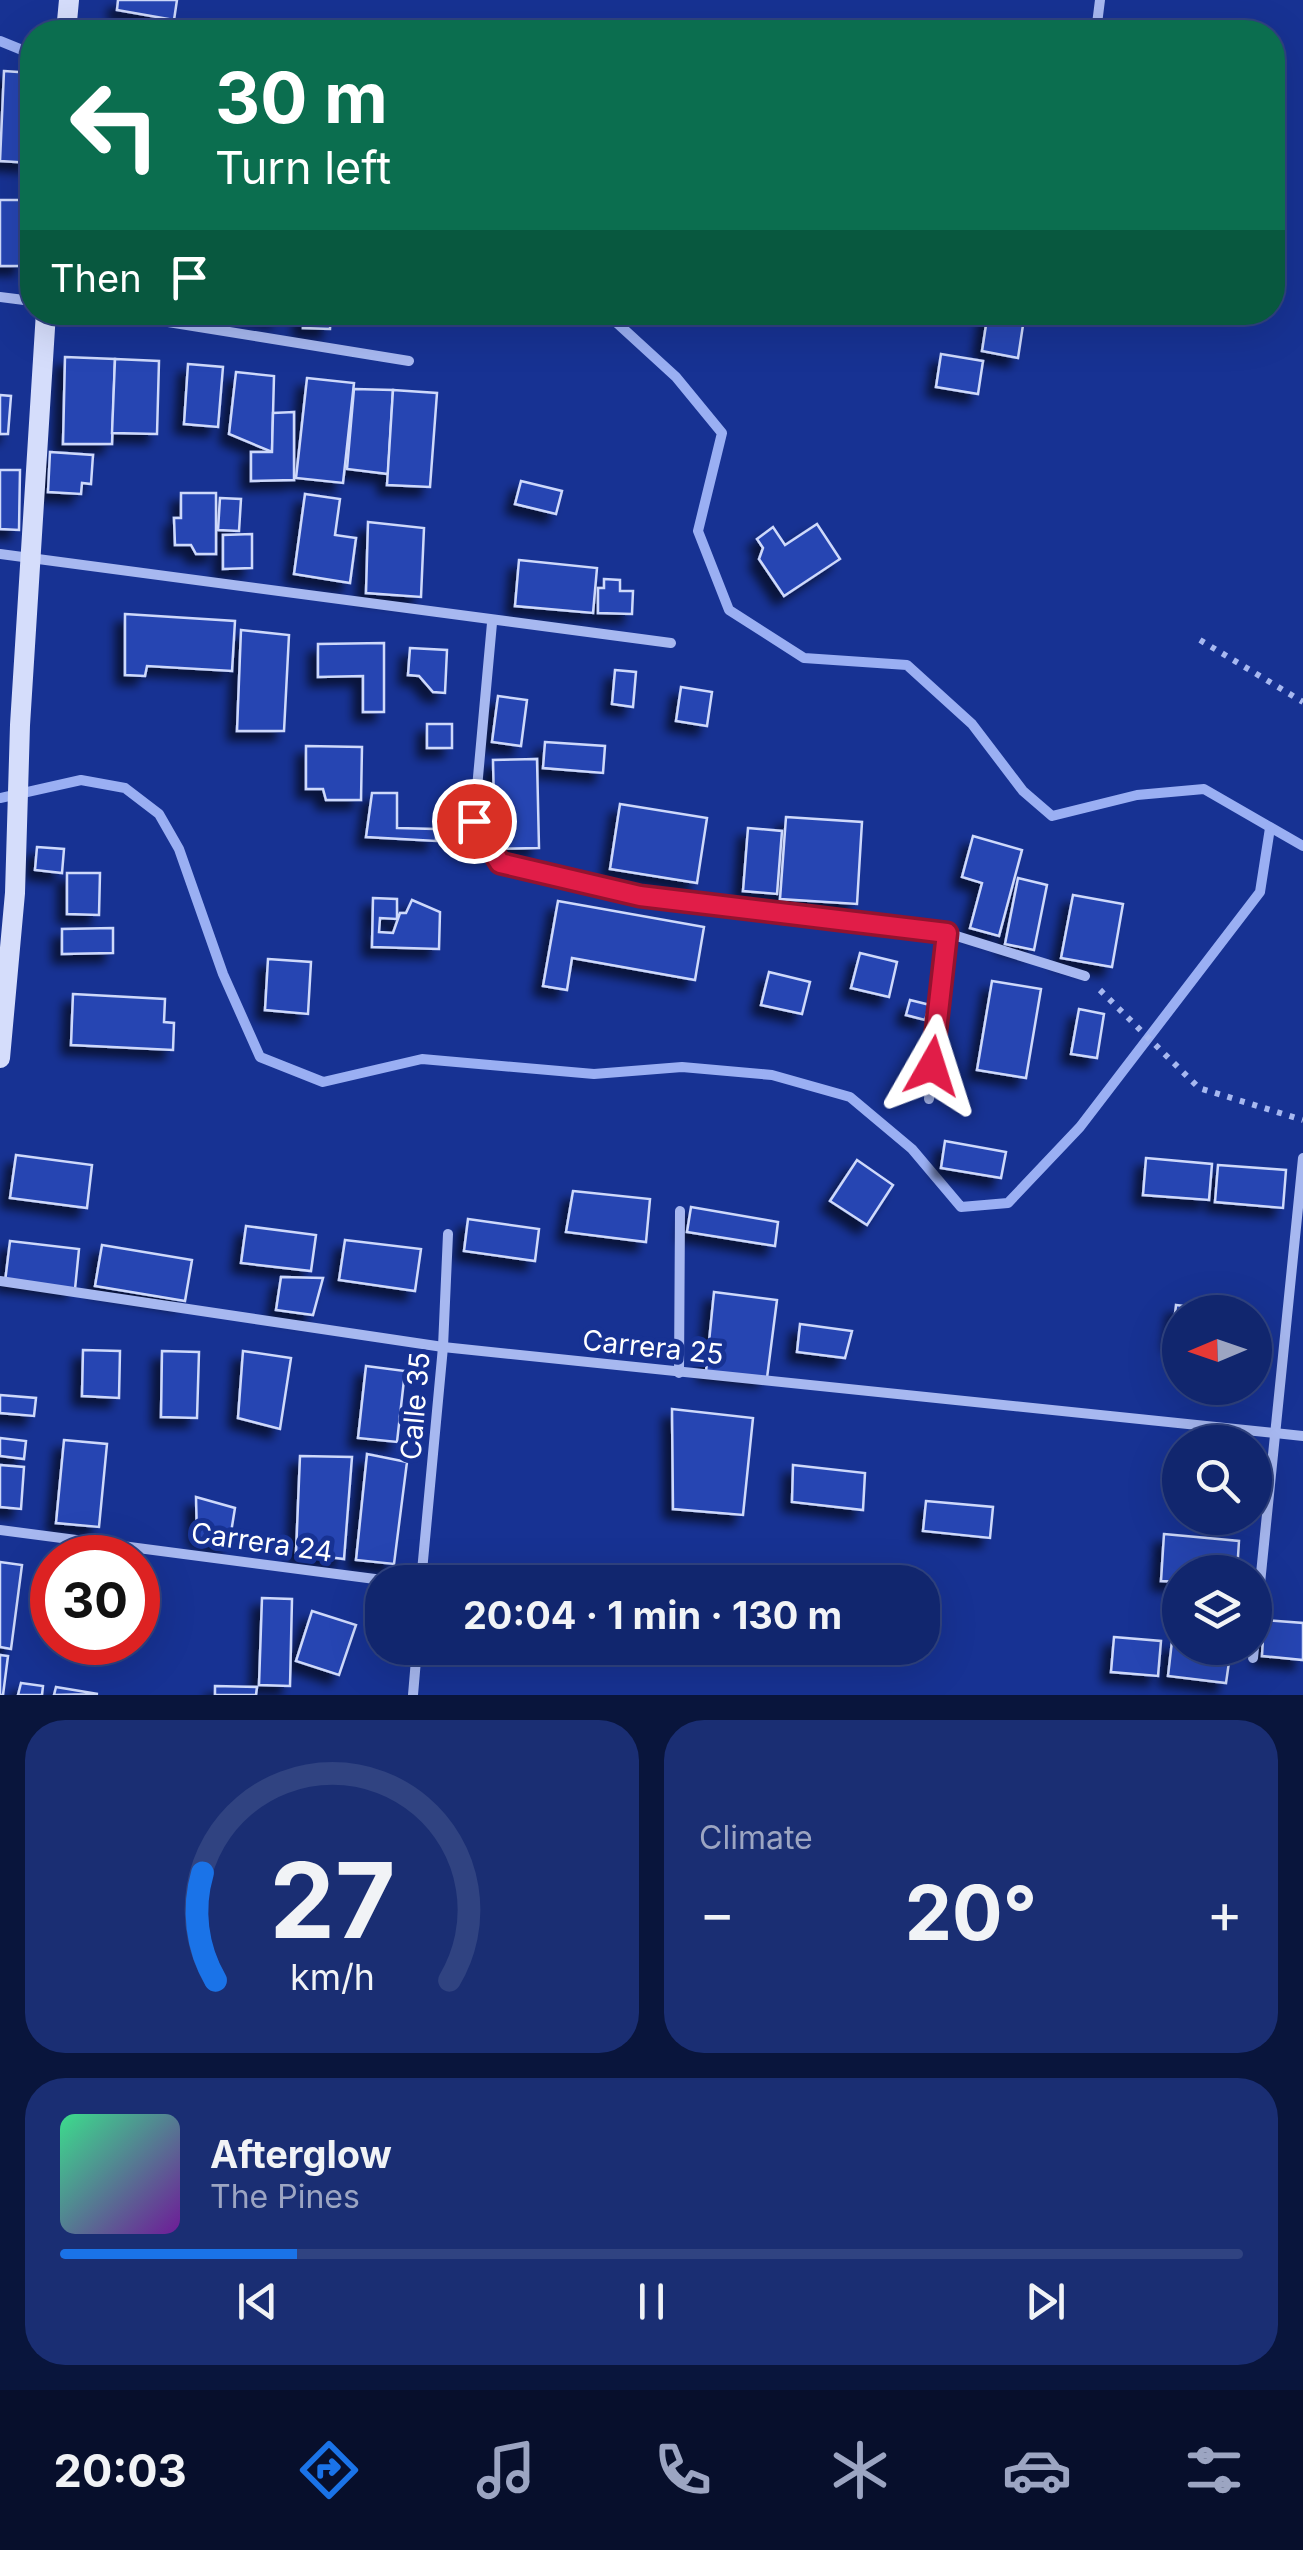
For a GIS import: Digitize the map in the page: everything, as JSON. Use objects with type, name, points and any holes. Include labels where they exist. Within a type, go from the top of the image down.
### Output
[{"type":"street","points":[[0,1058],[4,962],[15,893],[20,725],[45,325]]},
{"type":"street","points":[[186,325],[409,361]]},
{"type":"street","points":[[0,554],[671,643]]},
{"type":"street","points":[[492,622],[474,821],[500,863],[640,896],[947,933],[1084,976]]},
{"type":"street","points":[[929,1099],[947,933]]},
{"type":"street","points":[[1262,1555],[1303,1158]]},
{"type":"street","points":[[679,1373],[680,1211]]},
{"type":"street","name":"Calle 35","points":[[424,1565],[443,1346],[448,1234]]},
{"type":"street","name":"Carrera 25","points":[[0,1281],[443,1346],[1303,1436]]},
{"type":"street","name":"Carrera 24","points":[[0,1530],[365,1578]]},
{"type":"street","points":[[413,1695],[415,1665]]},
{"type":"path","points":[[1200,640],[1303,702]]},
{"type":"path","points":[[1084,976],[1199,1088],[1303,1120]]},
{"type":"building","points":[[118,0],[177,0],[174,20],[117,10]]},
{"type":"building","points":[[4,71],[20,72],[20,162],[0,161]]},
{"type":"building","points":[[0,200],[20,200],[20,266],[0,266]]},
{"type":"building","points":[[303,325],[330,325],[330,329]]},
{"type":"building","points":[[986,325],[1023,325],[1018,358],[982,351]]},
{"type":"building","points":[[941,354],[983,361],[978,394],[936,387]]},
{"type":"building","points":[[65,357],[115,359],[112,444],[63,444]]},
{"type":"building","points":[[115,359],[159,361],[157,434],[112,433]]},
{"type":"building","points":[[188,364],[223,367],[218,427],[184,424]]},
{"type":"building","points":[[236,372],[274,376],[272,452],[229,434]]},
{"type":"building","points":[[307,378],[354,383],[343,483],[296,478]]},
{"type":"building","points":[[354,389],[393,390],[388,474],[347,469]]},
{"type":"building","points":[[393,390],[437,393],[430,487],[387,485]]},
{"type":"building","points":[[0,395],[11,396],[8,434],[0,434]]},
{"type":"building","points":[[294,412],[294,480],[251,481],[251,452],[272,452],[273,413]]},
{"type":"building","points":[[50,452],[93,455],[91,484],[82,483],[81,494],[48,492]]},
{"type":"building","points":[[0,470],[20,470],[19,530],[0,529]]},
{"type":"building","points":[[521,481],[562,491],[556,514],[515,504]]},
{"type":"building","points":[[181,493],[216,493],[216,554],[196,554],[191,545],[175,545],[174,518],[181,518]]},
{"type":"building","points":[[305,494],[340,499],[335,535],[356,538],[350,583],[294,574]]},
{"type":"building","points":[[220,498],[241,499],[239,531],[218,530]]},
{"type":"building","points":[[368,522],[424,528],[421,597],[366,593]]},
{"type":"building","points":[[817,524],[840,559],[784,596],[759,559],[763,548],[757,539],[773,527],[785,545]]},
{"type":"building","points":[[252,534],[252,568],[223,569],[223,535]]},
{"type":"building","points":[[519,560],[597,568],[593,613],[515,606]]},
{"type":"building","points":[[604,579],[620,580],[620,591],[633,591],[632,614],[598,613],[598,588],[604,588]]},
{"type":"building","points":[[125,614],[235,621],[232,671],[147,666],[145,676],[125,675]]},
{"type":"building","points":[[241,630],[289,635],[284,731],[237,731]]},
{"type":"building","points":[[384,643],[384,712],[363,712],[363,676],[318,677],[318,644]]},
{"type":"building","points":[[410,648],[447,650],[445,693],[433,692],[419,676],[408,675]]},
{"type":"building","points":[[615,670],[636,672],[633,707],[612,704]]},
{"type":"building","points":[[681,687],[712,692],[707,726],[676,721]]},
{"type":"building","points":[[498,696],[527,700],[521,746],[492,742]]},
{"type":"building","points":[[427,724],[452,724],[452,748],[427,748]]},
{"type":"building","points":[[545,742],[605,746],[603,773],[543,768]]},
{"type":"building","points":[[306,746],[362,747],[361,800],[326,800],[323,789],[306,789]]},
{"type":"building","points":[[537,759],[539,848],[495,849],[493,760]]},
{"type":"building","points":[[372,793],[397,793],[397,828],[436,829],[436,841],[366,837]]},
{"type":"building","points":[[620,804],[707,818],[697,883],[610,869]]},
{"type":"building","points":[[786,817],[862,822],[857,904],[780,899]]},
{"type":"building","points":[[748,828],[782,831],[777,894],[743,891]]},
{"type":"building","points":[[973,836],[1022,850],[999,936],[970,928],[982,883],[962,877]]},
{"type":"building","points":[[37,847],[64,849],[62,873],[35,870]]},
{"type":"building","points":[[67,873],[100,873],[99,915],[67,914]]},
{"type":"building","points":[[1018,878],[1047,885],[1034,950],[1005,944]]},
{"type":"building","points":[[1073,895],[1123,904],[1112,967],[1061,958]]},
{"type":"building","points":[[373,898],[397,899],[397,919],[380,918],[379,932],[393,933],[400,913],[406,913],[412,900],[440,912],[439,949],[372,947]]},
{"type":"building","points":[[558,901],[704,927],[695,980],[572,958],[567,990],[543,986]]},
{"type":"building","points":[[113,928],[113,953],[62,954],[62,929]]},
{"type":"building","points":[[860,953],[897,962],[889,997],[851,988]]},
{"type":"building","points":[[268,959],[311,962],[308,1014],[265,1010]]},
{"type":"building","points":[[769,972],[810,982],[802,1014],[761,1005]]},
{"type":"building","points":[[992,981],[1041,989],[1026,1078],[977,1070]]},
{"type":"building","points":[[73,994],[165,999],[164,1022],[174,1023],[173,1050],[71,1045]]},
{"type":"building","points":[[910,1000],[930,1005],[925,1020],[906,1015]]},
{"type":"building","points":[[1079,1009],[1104,1014],[1097,1058],[1071,1054]]},
{"type":"building","points":[[945,1141],[1006,1152],[1001,1178],[941,1168]]},
{"type":"building","points":[[16,1155],[92,1165],[87,1208],[10,1198]]},
{"type":"building","points":[[1146,1158],[1212,1164],[1209,1200],[1143,1195]]},
{"type":"building","points":[[857,1160],[893,1185],[867,1225],[830,1201]]},
{"type":"building","points":[[1218,1165],[1286,1170],[1283,1208],[1215,1202]]},
{"type":"building","points":[[573,1191],[650,1199],[646,1242],[566,1232]]},
{"type":"building","points":[[691,1207],[778,1222],[775,1246],[687,1232]]},
{"type":"building","points":[[468,1219],[539,1229],[535,1261],[464,1251]]},
{"type":"building","points":[[246,1226],[316,1235],[311,1271],[241,1263]]},
{"type":"building","points":[[345,1240],[421,1249],[415,1291],[339,1280]]},
{"type":"building","points":[[10,1241],[79,1249],[75,1289],[5,1282]]},
{"type":"building","points":[[102,1245],[192,1260],[185,1301],[95,1286]]},
{"type":"building","points":[[281,1277],[323,1278],[313,1315],[276,1310]]},
{"type":"building","points":[[714,1292],[777,1300],[767,1378],[706,1372]]},
{"type":"building","points":[[800,1324],[852,1331],[845,1358],[797,1352]]},
{"type":"building","points":[[83,1350],[120,1351],[119,1398],[82,1396]]},
{"type":"building","points":[[162,1351],[199,1352],[197,1418],[161,1417]]},
{"type":"building","points":[[243,1351],[291,1358],[280,1429],[238,1418]]},
{"type":"building","points":[[366,1366],[405,1371],[397,1442],[358,1438]]},
{"type":"building","points":[[0,1395],[36,1398],[34,1416],[0,1413]]},
{"type":"building","points":[[672,1409],[753,1418],[743,1515],[673,1509]]},
{"type":"building","points":[[0,1438],[26,1441],[24,1459],[0,1456]]},
{"type":"building","points":[[64,1440],[107,1444],[99,1527],[56,1523]]},
{"type":"building","points":[[367,1454],[407,1462],[394,1564],[356,1560]]},
{"type":"building","points":[[300,1456],[352,1457],[344,1559],[296,1553]]},
{"type":"building","points":[[0,1465],[24,1467],[21,1509],[0,1507]]},
{"type":"building","points":[[793,1465],[865,1473],[863,1510],[792,1502]]},
{"type":"building","points":[[196,1497],[235,1508],[229,1545],[197,1537]]},
{"type":"building","points":[[926,1501],[993,1507],[990,1538],[923,1531]]},
{"type":"building","points":[[1164,1535],[1239,1541],[1238,1555],[1163,1555]]},
{"type":"building","points":[[0,1562],[22,1565],[11,1649],[0,1647]]},
{"type":"building","points":[[262,1598],[292,1599],[290,1686],[259,1685]]},
{"type":"building","points":[[312,1611],[356,1625],[339,1675],[296,1661]]},
{"type":"building","points":[[1272,1621],[1303,1623],[1303,1660],[1272,1657]]},
{"type":"building","points":[[1114,1637],[1161,1641],[1158,1676],[1111,1672]]},
{"type":"building","points":[[0,1655],[8,1656],[3,1695],[0,1695]]},
{"type":"building","points":[[1169,1665],[1229,1665],[1226,1683],[1168,1676]]},
{"type":"building","points":[[21,1683],[43,1686],[42,1695],[18,1695]]},
{"type":"building","points":[[215,1686],[257,1687],[256,1695],[215,1695]]},
{"type":"building","points":[[56,1687],[98,1694],[54,1695]]},
{"type":"waterway","points":[[0,41],[20,49]]},
{"type":"waterway","points":[[619,325],[676,377],[722,433],[698,531],[729,610],[804,658],[907,665],[972,724],[1023,791],[1052,816],[1137,795],[1204,789],[1303,846]]},
{"type":"waterway","points":[[0,798],[81,780],[125,788],[159,814],[179,849],[223,974],[260,1057],[323,1082],[422,1059],[594,1074],[682,1067],[772,1075],[850,1097],[912,1149],[961,1207],[1008,1203],[1080,1127],[1260,892],[1270,828]]},
{"type":"route","points":[[474,821],[500,863],[605,888],[640,896],[947,933],[932,1066]]}]
